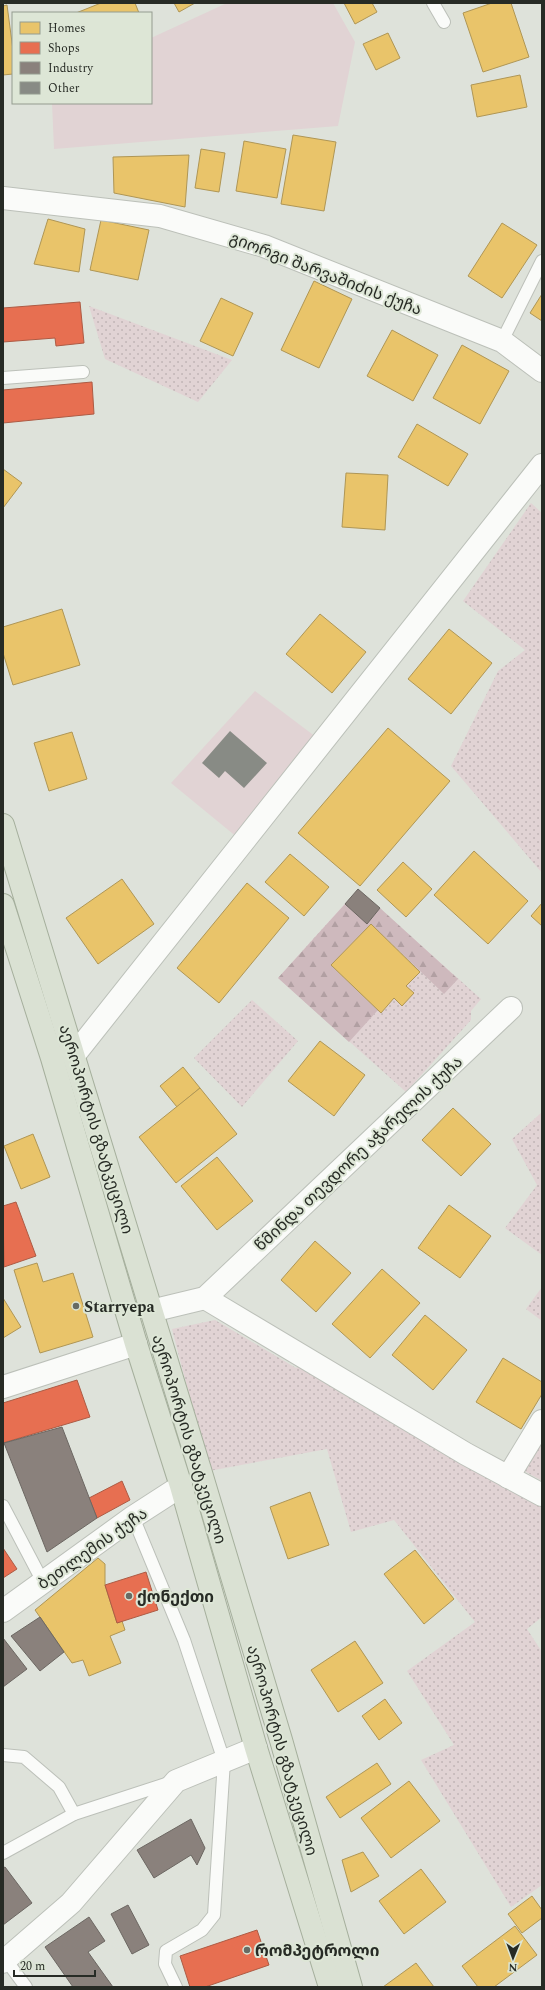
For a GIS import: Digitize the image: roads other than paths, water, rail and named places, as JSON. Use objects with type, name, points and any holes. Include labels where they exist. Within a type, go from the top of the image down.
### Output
[{"type":"highway","name":"აეროპორტის გზატკეცილი","points":[[3,825],[74,1054],[281,1740],[351,1987]]},
{"type":"highway","name":"აეროპორტის გზატკეცილი","points":[[3,906],[52,1058],[136,1344],[181,1486],[256,1748],[330,1987]]},
{"type":"street","name":"გიორგი შარვაშიძის ქუჩა","points":[[3,198],[160,216],[264,246],[502,341],[542,371]]},
{"type":"street","points":[[74,1054],[542,465]]},
{"type":"street","name":"წმინდა თევდორე აჭარელის ქუჩა","points":[[151,1311],[205,1298],[511,1008]]},
{"type":"street","points":[[205,1298],[466,1454],[542,1495]]},
{"type":"street","points":[[3,1387],[136,1344]]},
{"type":"street","points":[[508,1477],[542,1421]]},
{"type":"street","name":"ბეთლემის ქუჩა","points":[[3,1610],[133,1517],[181,1486]]},
{"type":"street","points":[[4,1961],[71,1903],[176,1780],[256,1748]]},
{"type":"lane","points":[[433,3],[444,22]]},
{"type":"lane","points":[[502,341],[542,261]]},
{"type":"lane","points":[[3,378],[83,372]]},
{"type":"lane","points":[[3,1506],[43,1582]]},
{"type":"lane","points":[[133,1517],[184,1640],[224,1761],[214,1915],[202,1930],[166,1951],[165,1964],[176,1987]]},
{"type":"lane","points":[[3,1755],[24,1757],[59,1787],[74,1814]]},
{"type":"lane","points":[[3,1853],[74,1814],[176,1780]]},
{"type":"lane","points":[[4,1961],[26,1987]]},
{"type":"place","name":"Starryepa","points":[[76,1306]]},
{"type":"place","name":"ქონექთი","points":[[129,1596]]},
{"type":"place","name":"რომპეტროლი","points":[[247,1950]]}]
